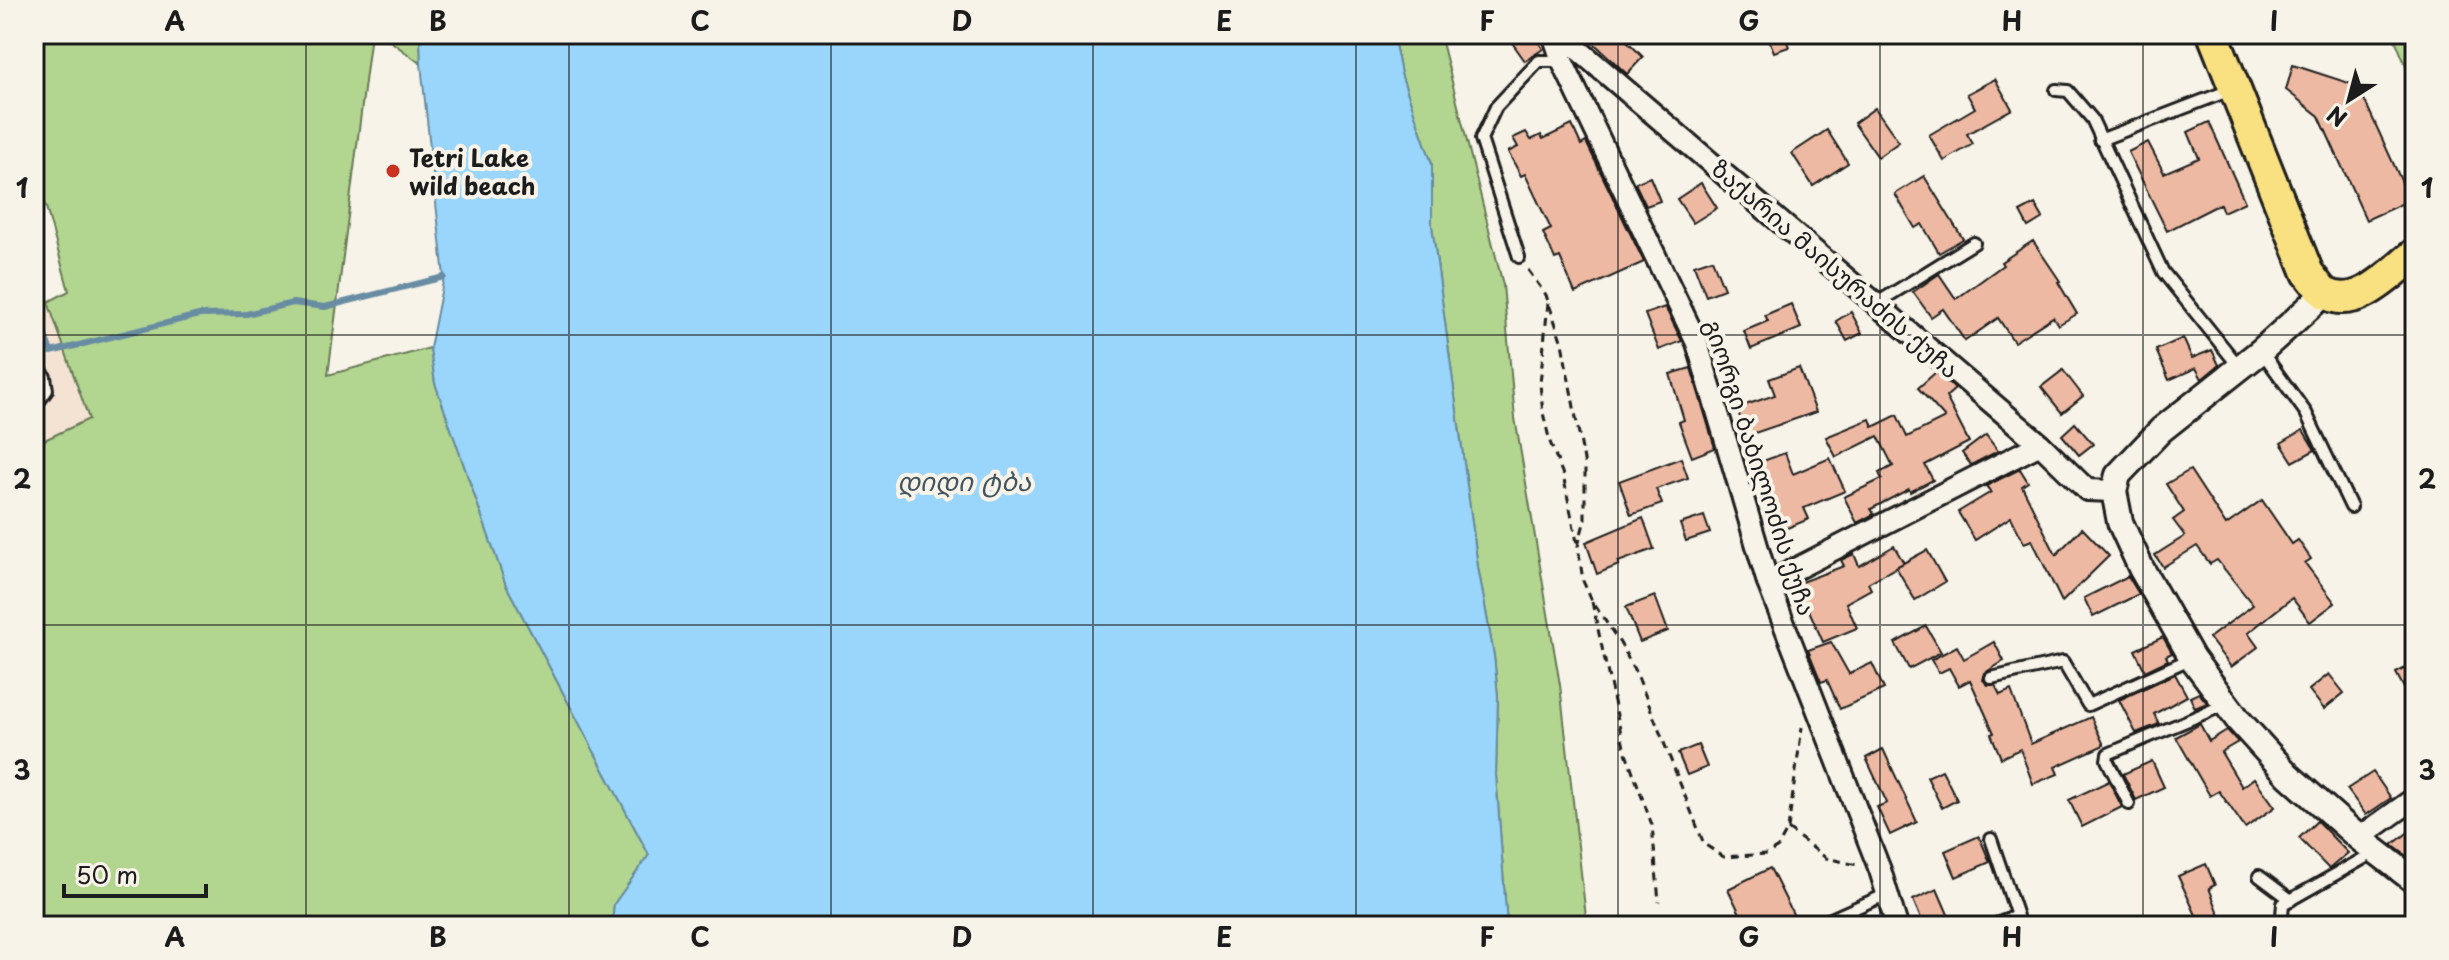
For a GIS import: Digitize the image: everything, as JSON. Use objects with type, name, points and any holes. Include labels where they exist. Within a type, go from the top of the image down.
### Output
[{"type":"main road","points":[[2213,34],[2308,273],[2325,293],[2350,299],[2369,290],[2415,254]]},
{"type":"street","name":"გიორგი ბაბილოძის ქუჩა","points":[[1553,34],[1562,61],[1697,343],[1768,583],[1880,870],[1897,926]]},
{"type":"street","name":"ზაქარია მაისურაძის ქუჩა","points":[[1560,34],[2040,444],[2087,490],[2114,491]]},
{"type":"street","points":[[2325,293],[2261,351],[2161,430],[2118,475],[2114,491],[2120,522],[2141,568],[2192,658],[2226,704],[2288,775],[2368,845],[2415,881]]},
{"type":"street","points":[[1768,583],[2040,444]]},
{"type":"street","points":[[2368,845],[2415,798]]},
{"type":"lane","points":[[1519,257],[1481,139],[1496,107],[1539,61],[1562,61]]},
{"type":"lane","points":[[2100,140],[2235,88]]},
{"type":"lane","points":[[2056,90],[2068,91],[2092,119],[2163,272],[2240,368]]},
{"type":"lane","points":[[1877,303],[1974,243]]},
{"type":"lane","points":[[2261,351],[2306,413],[2351,507]]},
{"type":"lane","points":[[34,362],[45,377],[47,390],[34,408]]},
{"type":"lane","points":[[1991,678],[2063,662],[2088,705],[2192,658]]},
{"type":"lane","points":[[2129,804],[2107,760],[2108,754],[2226,704]]},
{"type":"lane","points":[[1991,839],[2017,916],[1991,926]]},
{"type":"lane","points":[[2287,926],[2282,915],[2283,904],[2368,845]]},
{"type":"lane","points":[[2259,876],[2291,900]]},
{"type":"lane","points":[[1815,926],[1887,894]]},
{"type":"path","points":[[1519,257],[1548,301],[1562,343],[1585,466],[1585,519],[1578,546]]},
{"type":"path","points":[[1548,301],[1540,384],[1543,413],[1563,475],[1583,581],[1638,677],[1704,844],[1724,857],[1767,854],[1778,847],[1788,829],[1808,687]]},
{"type":"path","points":[[1592,601],[1624,747],[1652,825],[1659,902]]},
{"type":"path","points":[[1788,829],[1826,858],[1880,870]]},
{"type":"shaded area","points":[[48,302],[89,420],[34,445],[34,308]]},
{"type":"green space","points":[[34,34],[371,34],[328,375],[430,348],[435,383],[506,585],[649,855],[614,904],[612,926],[34,926],[34,445],[89,419],[48,302],[69,291],[46,207],[34,182]]},
{"type":"green space","points":[[381,34],[420,34],[421,64]]},
{"type":"green space","points":[[1393,34],[1440,34],[1503,285],[1515,418],[1560,685],[1587,926],[1507,926],[1496,775],[1498,696],[1432,226],[1432,164],[1401,74]]},
{"type":"green space","points":[[2393,34],[2415,34],[2415,89]]},
{"type":"water","name":"დიდი ტბა","points":[[420,34],[1393,34],[1401,74],[1432,164],[1432,226],[1498,696],[1496,775],[1507,926],[612,926],[614,904],[649,855],[506,585],[435,383],[430,348],[444,277]]},
{"type":"building","points":[[1506,34],[1533,34],[1543,49],[1525,61]]},
{"type":"building","points":[[1584,34],[1620,34],[1643,57],[1627,74]]},
{"type":"building","points":[[1767,34],[1784,34],[1789,47],[1774,52]]},
{"type":"building","points":[[2293,65],[2358,86],[2410,200],[2366,220],[2319,116],[2286,90]]},
{"type":"building","points":[[1995,79],[2012,109],[1967,134],[1973,144],[1944,161],[1929,135],[1975,108],[1967,94]]},
{"type":"building","points":[[1875,108],[1899,142],[1878,157],[1854,123]]},
{"type":"building","points":[[2209,122],[2245,202],[2223,212],[2220,204],[2167,231],[2128,152],[2148,142],[2164,173],[2199,158],[2188,132]]},
{"type":"building","points":[[1572,125],[1581,145],[1586,142],[1644,262],[1575,293],[1560,257],[1555,259],[1543,233],[1551,229],[1525,174],[1521,176],[1508,152],[1518,147],[1513,138],[1526,132],[1531,140],[1541,135],[1543,139]]},
{"type":"building","points":[[1827,130],[1848,163],[1813,186],[1792,153]]},
{"type":"building","points":[[1924,176],[1963,239],[1939,253],[1922,224],[1915,228],[1895,194]]},
{"type":"building","points":[[1650,177],[1660,201],[1646,206],[1635,183]]},
{"type":"building","points":[[1701,183],[1717,208],[1693,223],[1677,199]]},
{"type":"building","points":[[2035,204],[2043,218],[2028,227],[2020,212]]},
{"type":"building","points":[[2033,241],[2060,281],[2077,314],[2058,325],[2053,317],[2014,342],[1998,318],[1965,341],[1943,309],[1931,317],[1913,292],[1939,274],[1956,299],[2003,265],[2001,262]]},
{"type":"building","points":[[1712,259],[1724,289],[1706,296],[1694,265]]},
{"type":"building","points":[[1791,304],[1801,328],[1751,349],[1744,331],[1768,321],[1765,315]]},
{"type":"building","points":[[1665,307],[1682,341],[1659,350],[1645,314]]},
{"type":"building","points":[[1851,312],[1862,333],[1847,341],[1836,321]]},
{"type":"building","points":[[2183,338],[2192,358],[2212,350],[2219,365],[2202,379],[2196,368],[2169,380],[2156,350]]},
{"type":"building","points":[[1691,368],[1715,448],[1692,457],[1679,422],[1684,420],[1670,374]]},
{"type":"building","points":[[1799,368],[1816,412],[1746,436],[1737,408],[1775,395],[1769,379]]},
{"type":"building","points":[[2063,370],[2083,396],[2062,413],[2041,387]]},
{"type":"building","points":[[1936,372],[1955,389],[1946,397],[1969,442],[1925,465],[1933,480],[1871,509],[1874,514],[1857,523],[1844,497],[1882,479],[1879,473],[1893,466],[1878,436],[1836,457],[1826,437],[1870,419],[1873,427],[1897,415],[1907,437],[1945,418],[1918,388]]},
{"type":"building","points":[[2075,423],[2093,444],[2079,455],[2062,435]]},
{"type":"building","points":[[2303,430],[2315,450],[2293,462],[2281,443]]},
{"type":"building","points":[[1986,435],[1998,451],[1971,465],[1962,453]]},
{"type":"building","points":[[1785,453],[1793,474],[1830,458],[1845,491],[1804,508],[1809,519],[1780,531],[1767,503],[1774,498],[1760,462]]},
{"type":"building","points":[[1681,458],[1688,478],[1656,489],[1662,504],[1631,515],[1619,481]]},
{"type":"building","points":[[2020,469],[2028,482],[2022,486],[2056,555],[2082,528],[2109,556],[2062,602],[2032,540],[2024,543],[2011,517],[1975,540],[1958,512],[1991,492],[1986,486]]},
{"type":"building","points":[[2190,470],[2226,525],[2262,500],[2292,544],[2298,540],[2311,559],[2305,563],[2335,603],[2310,622],[2292,598],[2248,633],[2258,647],[2231,667],[2209,638],[2253,605],[2217,560],[2210,564],[2197,546],[2163,567],[2155,555],[2185,536],[2173,520],[2184,512],[2166,484]]},
{"type":"building","points":[[1704,516],[1710,533],[1686,541],[1680,524]]},
{"type":"building","points":[[1643,518],[1654,549],[1618,562],[1619,565],[1597,574],[1586,542]]},
{"type":"building","points":[[1894,546],[1904,563],[1868,583],[1871,589],[1846,603],[1857,628],[1823,642],[1808,608],[1803,610],[1793,585],[1844,566],[1841,560],[1854,554],[1859,566]]},
{"type":"building","points":[[1927,550],[1945,582],[1915,600],[1896,567]]},
{"type":"building","points":[[2128,576],[2139,594],[2093,617],[2084,598]]},
{"type":"building","points":[[1655,596],[1668,631],[1640,642],[1626,607]]},
{"type":"building","points":[[1926,626],[1941,652],[1909,669],[1895,643]]},
{"type":"building","points":[[2163,637],[2172,653],[2166,656],[2168,660],[2145,671],[2135,650]]},
{"type":"building","points":[[1831,642],[1849,674],[1872,663],[1884,689],[1840,709],[1827,680],[1821,682],[1808,650]]},
{"type":"building","points":[[1994,642],[2004,661],[1985,673],[1983,680],[1988,685],[1995,685],[2000,695],[2011,690],[2031,744],[2091,717],[2104,745],[2055,767],[2058,774],[2033,784],[2020,749],[2001,758],[1991,734],[1994,733],[1970,680],[1959,686],[1949,668],[1939,673],[1931,660],[1957,646],[1964,659]]},
{"type":"building","points":[[2415,663],[2415,709],[2396,673]]},
{"type":"building","points":[[2175,674],[2187,696],[2154,714],[2159,724],[2136,733],[2119,700]]},
{"type":"building","points":[[2329,674],[2344,693],[2324,709],[2309,690]]},
{"type":"building","points":[[2199,693],[2207,703],[2195,708],[2190,697]]},
{"type":"building","points":[[2200,724],[2209,741],[2227,730],[2238,742],[2221,752],[2242,787],[2254,778],[2275,807],[2245,828],[2219,791],[2210,796],[2176,737]]},
{"type":"building","points":[[1698,745],[1707,767],[1687,775],[1678,753]]},
{"type":"building","points":[[1883,749],[1917,822],[1890,835],[1877,807],[1887,803],[1866,758]]},
{"type":"building","points":[[2152,761],[2164,787],[2136,800],[2123,774]]},
{"type":"building","points":[[1942,770],[1957,800],[1942,808],[1927,777]]},
{"type":"building","points":[[2373,772],[2391,798],[2366,815],[2347,789]]},
{"type":"building","points":[[2109,781],[2122,807],[2082,827],[2069,800]]},
{"type":"building","points":[[2317,821],[2348,853],[2329,869],[2299,838]]},
{"type":"building","points":[[2415,827],[2415,862],[2392,845]]},
{"type":"building","points":[[1979,836],[1990,862],[1956,877],[1945,851]]},
{"type":"building","points":[[2206,864],[2215,885],[2209,888],[2224,926],[2201,926],[2178,876]]},
{"type":"building","points":[[1770,868],[1799,926],[1746,926],[1728,889]]},
{"type":"building","points":[[1937,889],[1953,926],[1924,926],[1913,900]]},
{"type":"waterway","points":[[34,305],[51,352],[199,315],[246,314],[293,303],[325,307],[444,277]]},
{"type":"place","name":"Tetri Lake wild beach","points":[[393,171]]}]
